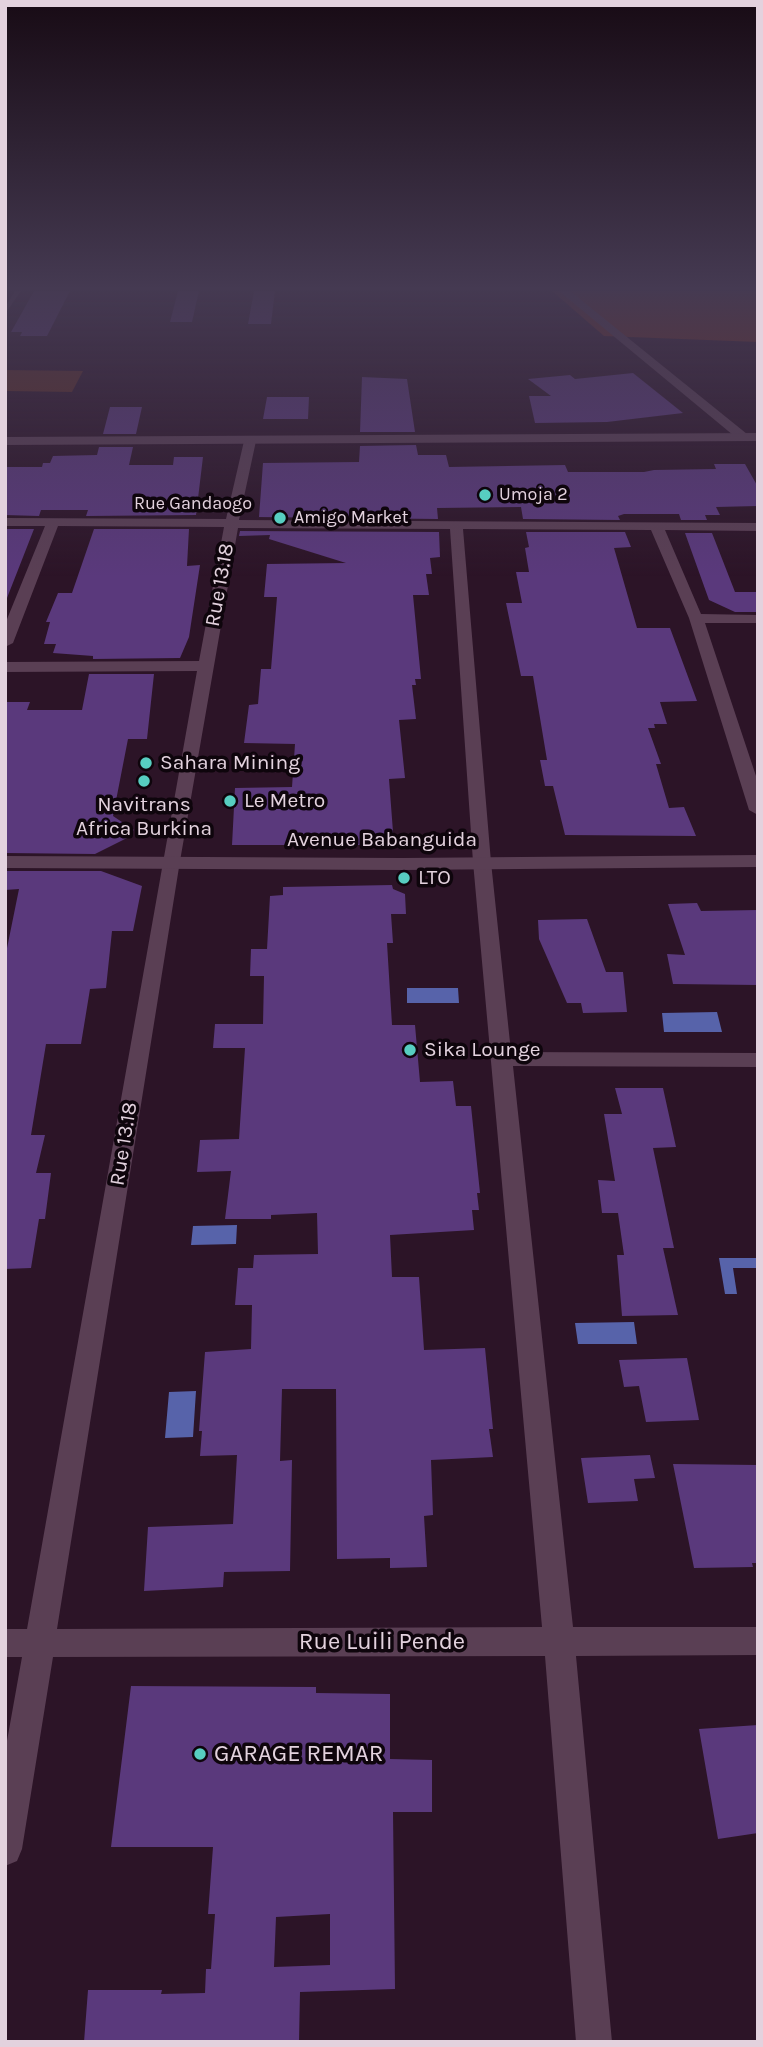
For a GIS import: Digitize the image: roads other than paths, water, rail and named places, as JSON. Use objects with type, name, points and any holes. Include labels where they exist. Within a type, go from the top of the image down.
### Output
[{"type":"street","points":[[681,387],[743,437]]},
{"type":"street","points":[[5,448],[758,437]]},
{"type":"street","points":[[5,441],[758,444]]},
{"type":"street","name":"Rue 13.18","points":[[5,1849],[171,861],[232,522],[250,444]]},
{"type":"street","name":"Rue Gandaogo","points":[[5,522],[758,527]]},
{"type":"street","points":[[5,643],[53,522]]},
{"type":"street","points":[[456,526],[482,862],[559,1642],[594,2042]]},
{"type":"street","points":[[657,528],[696,618],[758,810]]},
{"type":"street","points":[[696,618],[758,619]]},
{"type":"street","points":[[5,667],[206,666]]},
{"type":"street","name":"Avenue Babanguida","points":[[5,862],[758,861]]},
{"type":"street","points":[[503,1059],[758,1060]]},
{"type":"street","name":"Rue Luili Pende","points":[[5,1643],[758,1641]]},
{"type":"water","points":[[407,988],[458,988],[459,1003],[407,1003]]},
{"type":"water","points":[[717,1012],[722,1032],[664,1032],[662,1013]]},
{"type":"water","points":[[237,1225],[236,1244],[191,1245],[193,1226]]},
{"type":"water","points":[[719,1258],[758,1258],[758,1268],[733,1268],[737,1294],[725,1294]]},
{"type":"water","points":[[634,1322],[637,1344],[578,1344],[575,1323]]},
{"type":"water","points":[[196,1391],[193,1437],[165,1438],[169,1392]]},
{"type":"place","name":"Umoja 2","points":[[485,495]]},
{"type":"place","name":"Amigo Market","points":[[280,518]]},
{"type":"place","name":"Sahara Mining","points":[[146,763]]},
{"type":"place","name":"Navitrans Africa Burkina","points":[[144,781]]},
{"type":"place","name":"Le Metro","points":[[230,801]]},
{"type":"place","name":"LTO","points":[[404,878]]},
{"type":"place","name":"Sika Lounge","points":[[410,1050]]},
{"type":"place","name":"GARAGE REMAR","points":[[200,1754]]}]
